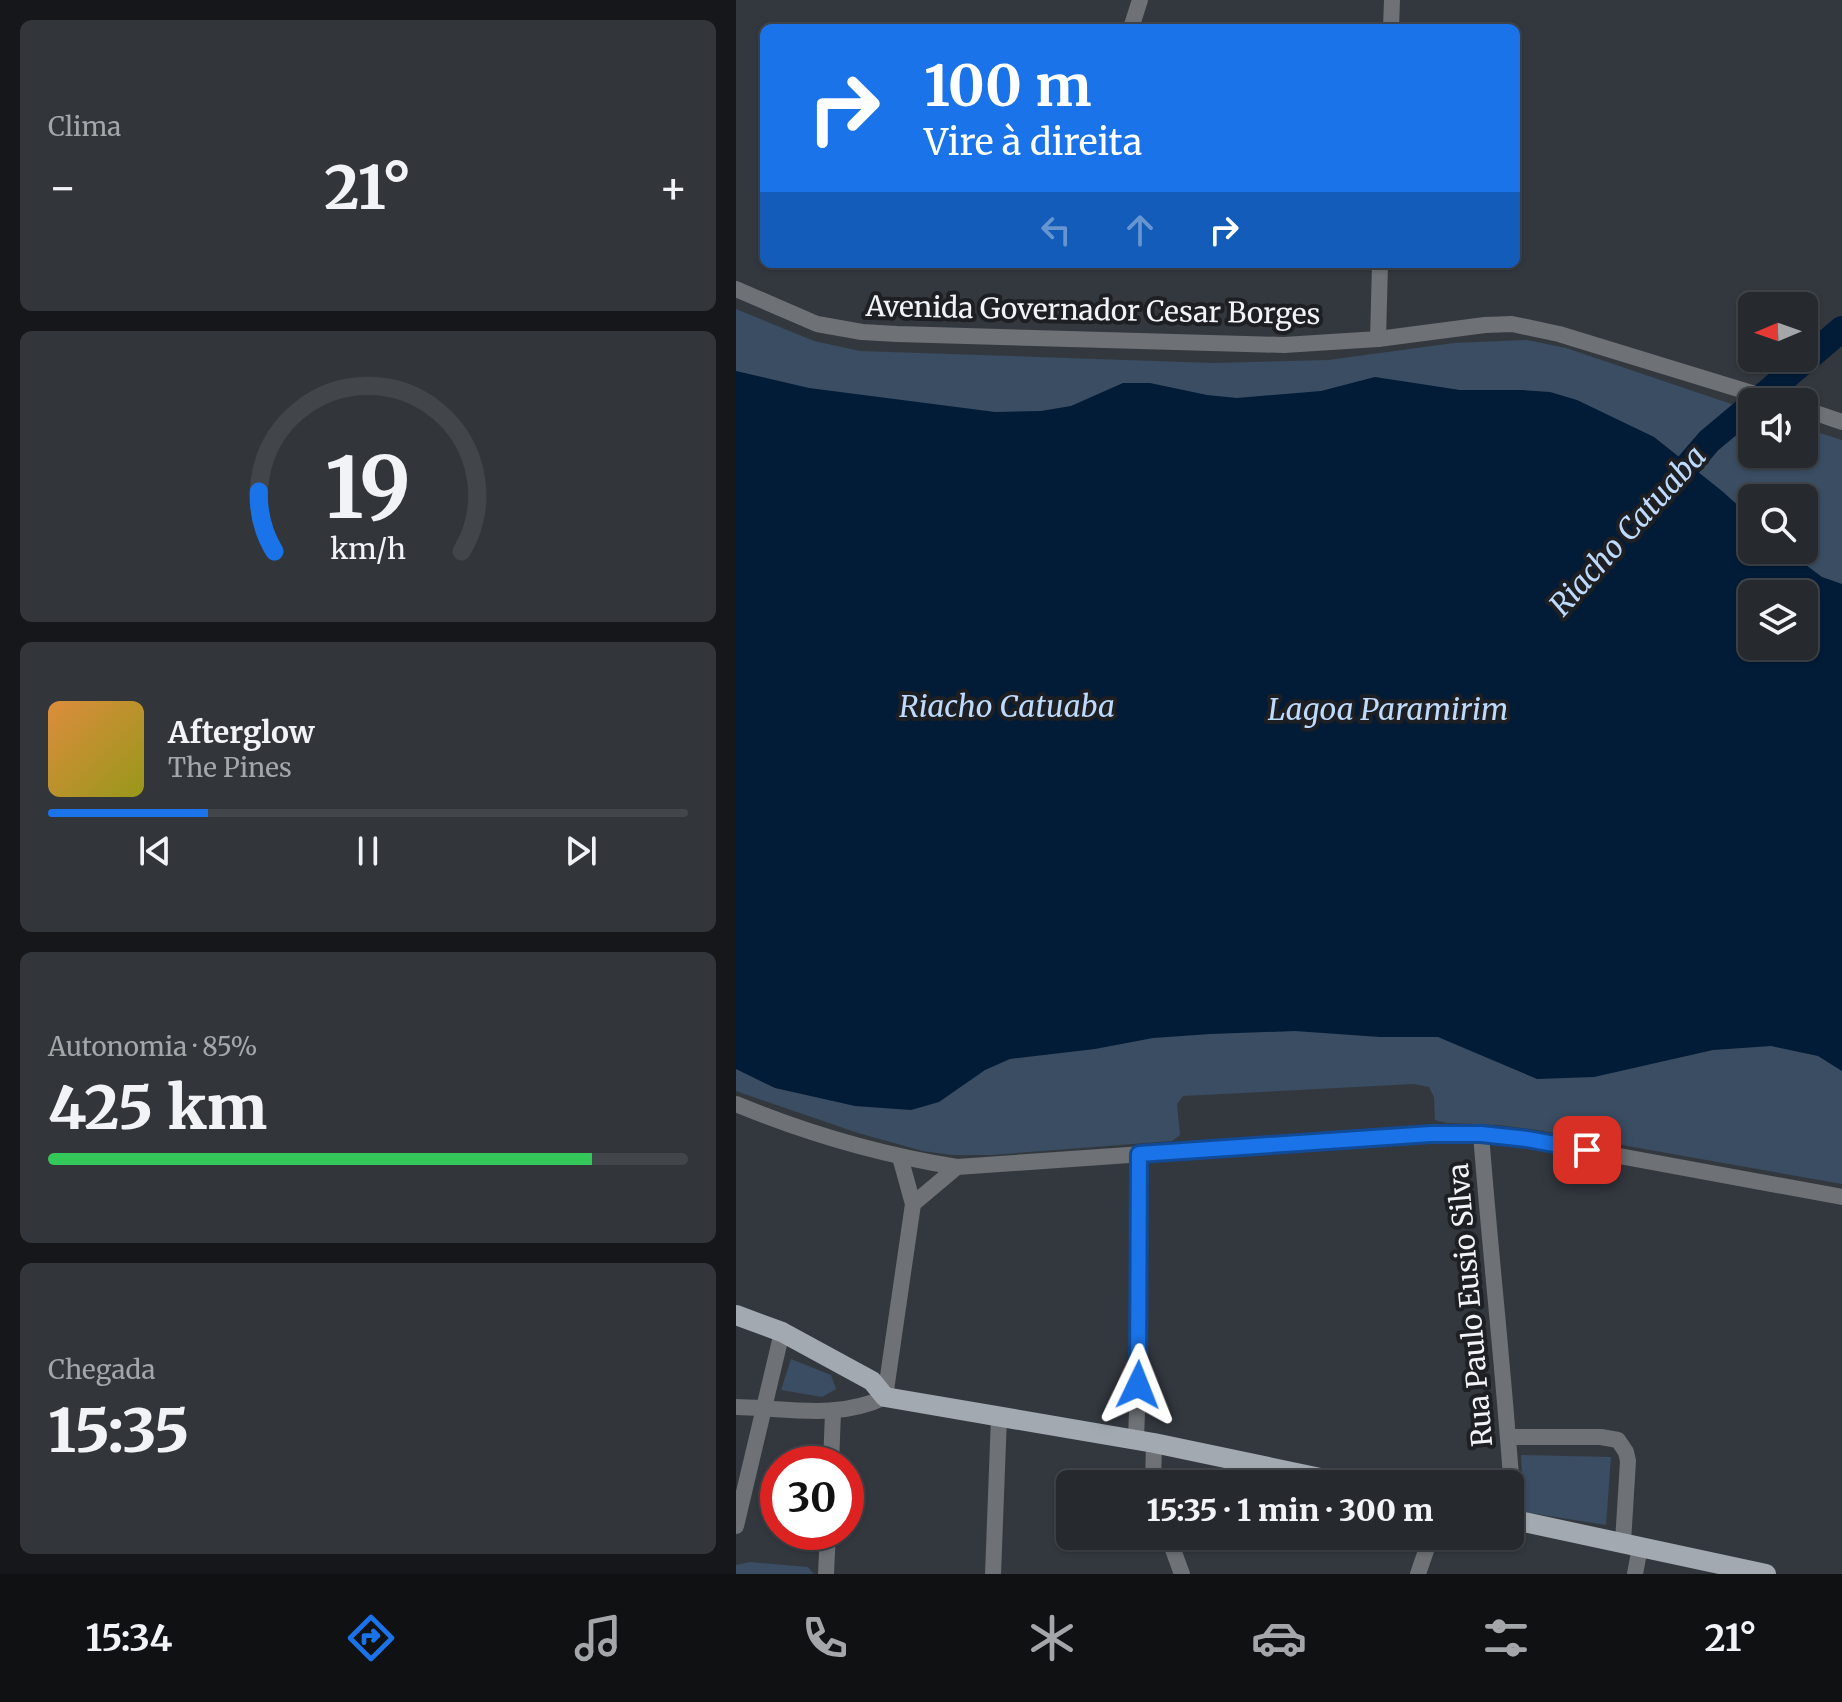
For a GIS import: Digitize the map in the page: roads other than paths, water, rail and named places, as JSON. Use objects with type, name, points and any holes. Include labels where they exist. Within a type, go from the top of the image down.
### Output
[{"type":"main road","points":[[736,1315],[782,1332],[872,1381],[885,1397],[1145,1441],[1283,1470]]},
{"type":"main road","points":[[1524,1523],[1766,1574]]},
{"type":"street","points":[[1132,24],[1140,0]]},
{"type":"street","points":[[1391,24],[1392,0]]},
{"type":"street","points":[[1378,339],[1380,268]]},
{"type":"street","name":"Avenida Governador Cesar Borges","points":[[736,289],[817,324],[862,332],[1284,345],[1378,339],[1485,325],[1531,327],[1738,389]]},
{"type":"street","points":[[1818,414],[1842,422]]},
{"type":"street","points":[[736,1104],[810,1131],[900,1157],[957,1167],[1431,1134],[1481,1134],[1527,1139],[1842,1197]]},
{"type":"street","name":"Rua Paulo Eusio Silva","points":[[1481,1134],[1510,1470]]},
{"type":"street","points":[[1139,1154],[1140,1330],[1145,1441],[1150,1470]]},
{"type":"street","points":[[736,1407],[833,1412],[865,1406],[885,1397],[913,1204],[900,1157]]},
{"type":"street","points":[[913,1204],[957,1167]]},
{"type":"street","points":[[736,1526],[782,1332]]},
{"type":"street","points":[[832,1446],[833,1412]]},
{"type":"street","points":[[993,1574],[999,1417]]},
{"type":"street","points":[[1509,1437],[1601,1437],[1618,1440],[1628,1461],[1635,1574]]},
{"type":"street","points":[[826,1574],[827,1550]]},
{"type":"street","points":[[1173,1550],[1182,1574]]},
{"type":"street","points":[[1418,1574],[1426,1550]]},
{"type":"water","name":"Lagoa Paramirim","points":[[736,371],[809,388],[995,412],[1041,411],[1071,406],[1123,383],[1150,383],[1237,398],[1321,391],[1375,377],[1460,390],[1550,392],[1577,400],[1654,437],[1738,505],[1738,564],[1805,564],[1822,577],[1842,584],[1842,1071],[1818,1056],[1771,1046],[1713,1050],[1594,1077],[1537,1079],[1438,1037],[1380,1037],[1295,1031],[1153,1038],[1095,1049],[1010,1059],[985,1070],[939,1102],[911,1110],[855,1106],[775,1088],[736,1069]]},
{"type":"waterway","name":"Riacho Catuaba","points":[[1772,388],[1842,329]]},
{"type":"waterway","name":"Riacho Catuaba","points":[[1667,490],[1709,441],[1738,417]]}]
